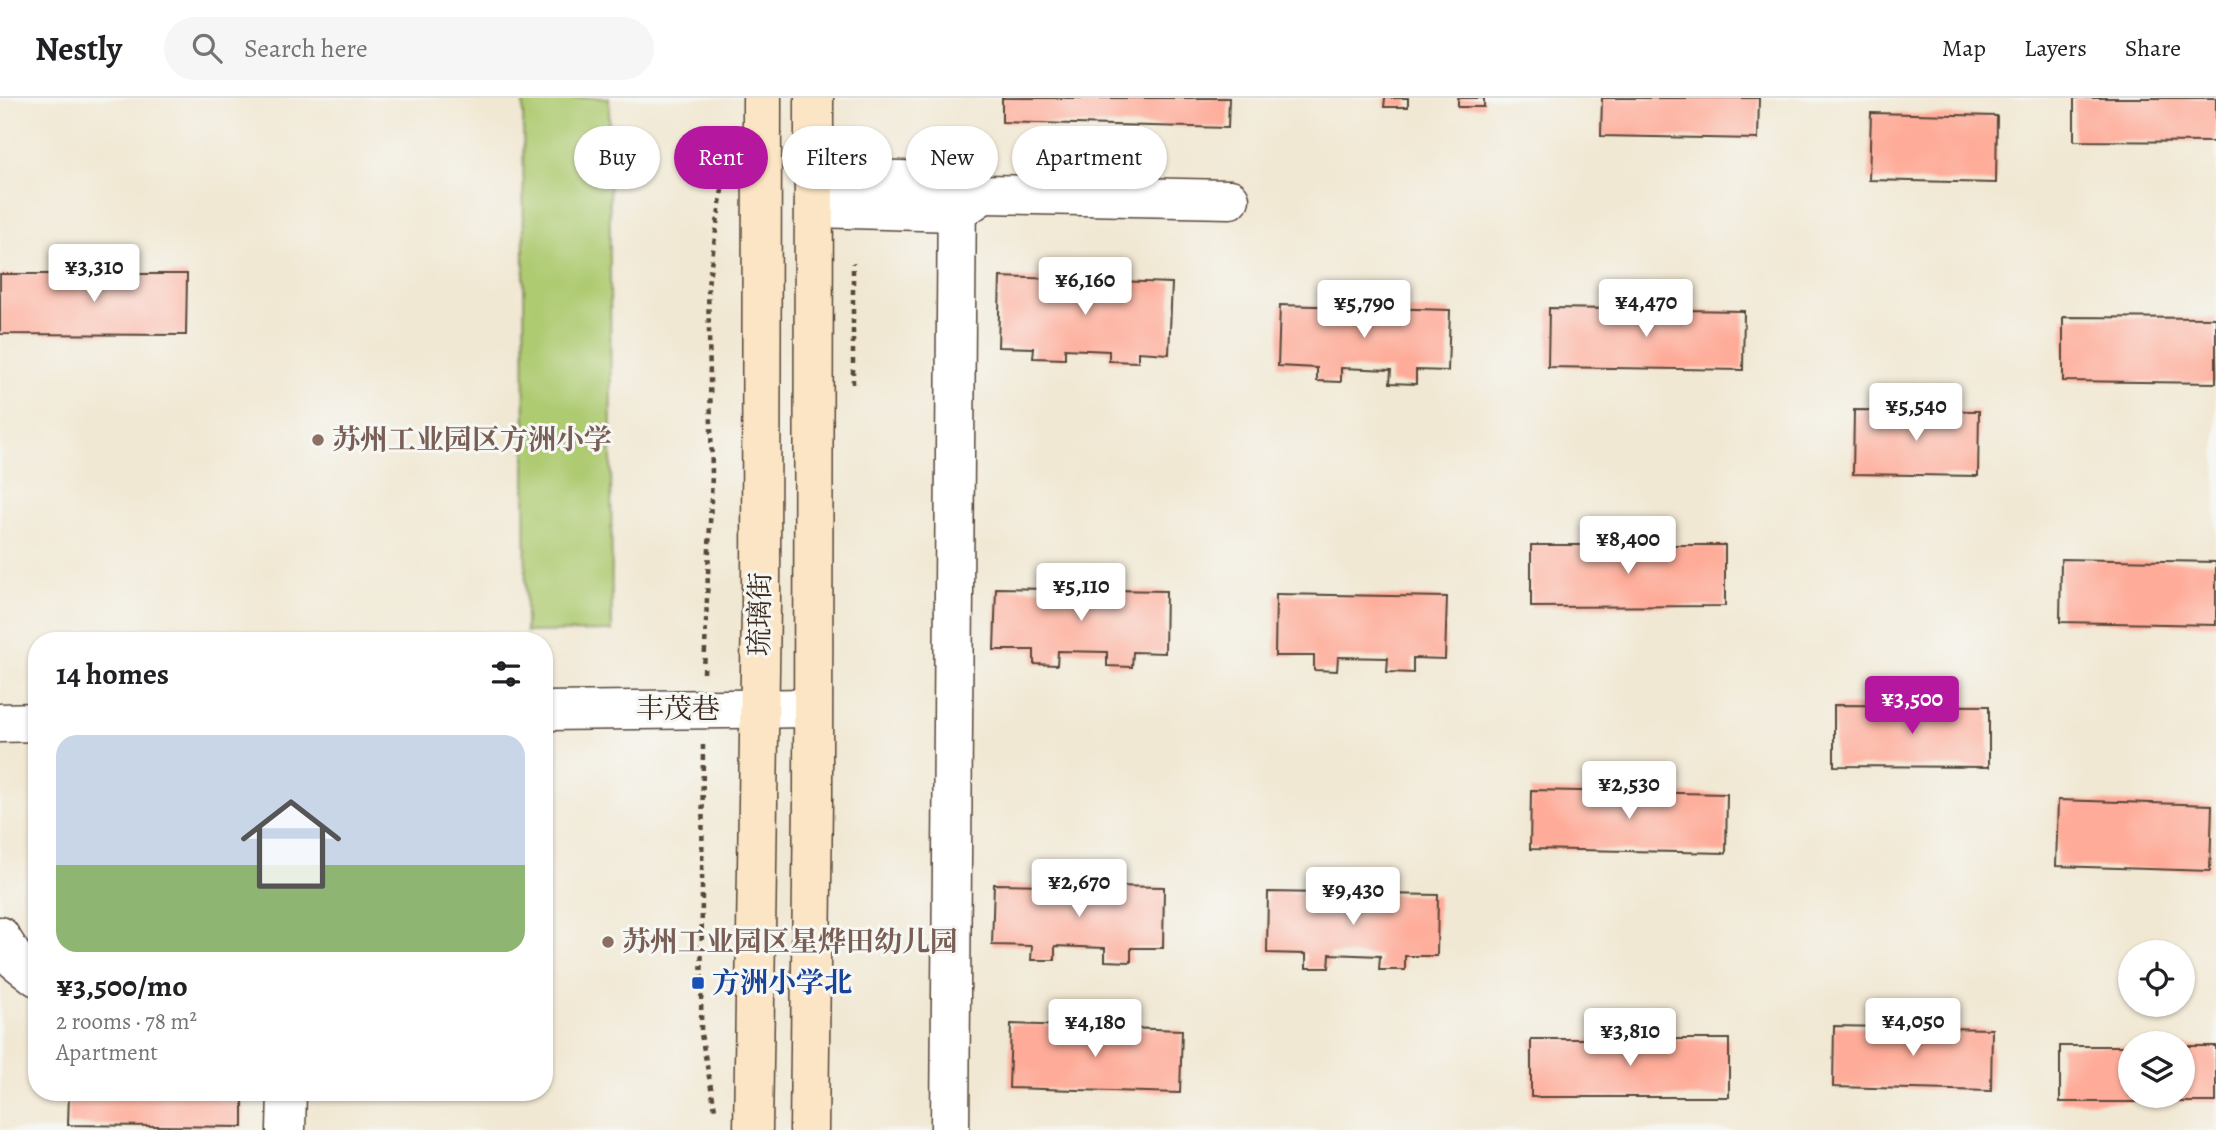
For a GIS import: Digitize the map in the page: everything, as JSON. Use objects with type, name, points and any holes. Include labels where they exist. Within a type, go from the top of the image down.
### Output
[{"type":"main road","name":"琉璃街","points":[[753,1130],[761,591],[762,98]]},
{"type":"main road","name":"琉璃街","points":[[808,1130],[813,800],[814,98]]},
{"type":"street","points":[[814,193],[1230,199]]},
{"type":"street","points":[[950,1130],[966,196]]},
{"type":"street","name":"丰茂巷","points":[[553,711],[812,708]]},
{"type":"street","points":[[0,723],[28,722]]},
{"type":"street","points":[[0,936],[15,960],[28,970]]},
{"type":"street","points":[[286,1130],[287,1101]]},
{"type":"path","points":[[716,1114],[701,1034],[704,708],[712,474],[708,285],[722,189]]},
{"type":"green space","points":[[523,98],[609,98],[609,126],[574,126],[574,189],[610,189],[612,631],[526,632]]},
{"type":"building","points":[[1002,98],[1229,98],[1228,128],[1002,122]]},
{"type":"building","points":[[1385,98],[1408,98],[1408,107],[1384,107]]},
{"type":"building","points":[[1458,98],[1484,98],[1484,107],[1458,107]]},
{"type":"building","points":[[1602,98],[1759,98],[1758,139],[1601,136]]},
{"type":"building","points":[[2074,98],[2216,98],[2216,142],[2074,141]]},
{"type":"building","points":[[1871,113],[1997,116],[1996,183],[1869,180]]},
{"type":"building","points":[[0,274],[187,274],[186,335],[0,334]]},
{"type":"building","points":[[1000,277],[1172,283],[1169,354],[1138,352],[1138,362],[1109,361],[1109,351],[1065,349],[1065,359],[1033,358],[1034,348],[998,347]]},
{"type":"building","points":[[1280,305],[1450,310],[1448,371],[1416,370],[1416,384],[1390,383],[1391,370],[1341,368],[1341,382],[1317,381],[1317,368],[1278,366]]},
{"type":"building","points":[[1549,308],[1744,311],[1743,370],[1548,367]]},
{"type":"building","points":[[2063,317],[2216,318],[2216,383],[2063,381]]},
{"type":"building","points":[[1854,410],[1979,411],[1978,476],[1853,474]]},
{"type":"building","points":[[1531,545],[1725,545],[1725,606],[1531,607]]},
{"type":"building","points":[[2061,559],[2216,562],[2216,625],[2060,622]]},
{"type":"building","points":[[996,588],[1166,591],[1165,653],[1133,652],[1132,667],[1107,666],[1107,652],[1058,651],[1057,665],[1034,664],[1034,650],[994,650]]},
{"type":"building","points":[[1276,594],[1447,597],[1445,659],[1413,658],[1413,673],[1387,672],[1388,658],[1338,657],[1337,671],[1314,670],[1314,656],[1275,656]]},
{"type":"building","points":[[1834,705],[1989,706],[1989,767],[1834,766]]},
{"type":"building","points":[[1531,790],[1727,794],[1726,853],[1530,849]]},
{"type":"building","points":[[2058,800],[2212,805],[2210,871],[2056,866]]},
{"type":"building","points":[[994,884],[1164,887],[1163,948],[1131,948],[1131,962],[1105,961],[1105,948],[1055,946],[1055,960],[1031,960],[1032,946],[992,945]]},
{"type":"building","points":[[1268,892],[1438,895],[1437,956],[1405,956],[1405,970],[1379,970],[1380,956],[1330,954],[1329,968],[1306,968],[1306,954],[1267,953]]},
{"type":"building","points":[[1011,1024],[1182,1030],[1180,1093],[1009,1088]]},
{"type":"building","points":[[1834,1026],[1992,1029],[1991,1091],[1833,1087]]},
{"type":"building","points":[[1531,1039],[1729,1039],[1729,1097],[1531,1097]]},
{"type":"building","points":[[2060,1046],[2118,1046],[2118,1102],[2060,1102]]},
{"type":"building","points":[[2195,1046],[2216,1046],[2216,1102],[2195,1102]]},
{"type":"building","points":[[69,1101],[243,1101],[243,1127],[68,1125]]},
{"type":"place","name":"苏州工业园区方洲小学","points":[[318,440]]},
{"type":"place","name":"苏州工业园区星烨田幼儿园","points":[[608,942]]},
{"type":"place","name":"方洲小学北","points":[[698,983]]}]
